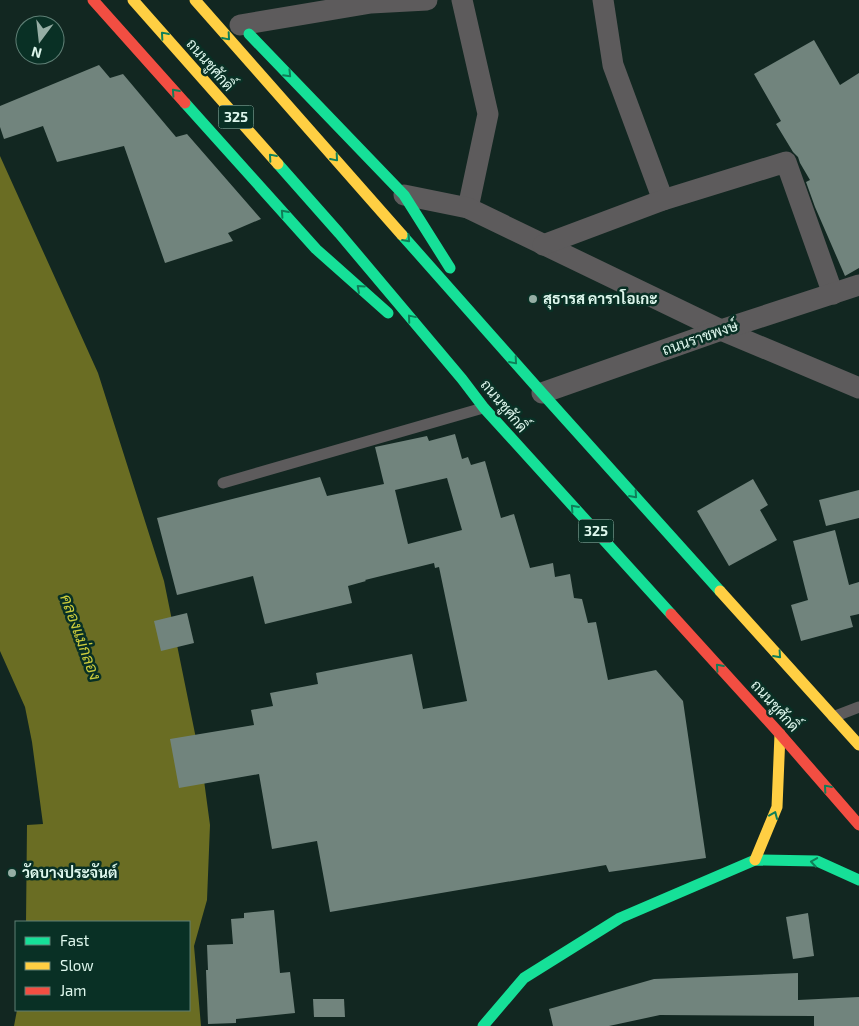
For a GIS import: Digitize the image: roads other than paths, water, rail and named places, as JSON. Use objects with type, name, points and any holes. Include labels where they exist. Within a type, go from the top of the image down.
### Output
[{"type":"main road","points":[[93,0],[316,249],[462,378]]},
{"type":"main road","name":"ถนนชูศักดิ์","points":[[133,0],[339,233],[462,378],[484,408],[780,734],[859,825]]},
{"type":"main road","points":[[195,0],[542,393],[859,745]]},
{"type":"main road","points":[[238,22],[404,195],[494,337]]},
{"type":"main road","points":[[755,860],[777,807],[780,734]]},
{"type":"main road","points":[[484,1026],[524,978],[620,918],[755,860],[817,861],[859,880]]},
{"type":"street","points":[[238,22],[372,1],[427,0]]},
{"type":"street","points":[[462,0],[488,114],[468,208]]},
{"type":"street","points":[[603,0],[613,66],[662,200]]},
{"type":"street","points":[[543,245],[662,200],[786,162],[833,294]]},
{"type":"street","points":[[404,195],[468,208],[721,330],[859,388]]},
{"type":"street","name":"ถนนราชพงษ์","points":[[542,393],[721,330],[859,285]]},
{"type":"lane","points":[[223,483],[484,408]]},
{"type":"lane","points":[[834,717],[859,707]]},
{"type":"water","name":"คลองแม่กลอง","points":[[0,156],[98,373],[164,581],[203,773],[210,825],[207,900],[194,946],[201,1026],[14,1026],[17,1011],[190,1011],[190,921],[26,921],[27,825],[43,824],[32,742],[25,707],[0,651]]},
{"type":"place","name":"สุธารส คาราโอเกะ","points":[[533,299]]},
{"type":"place","name":"วัดบางประจันต์","points":[[12,873]]}]
